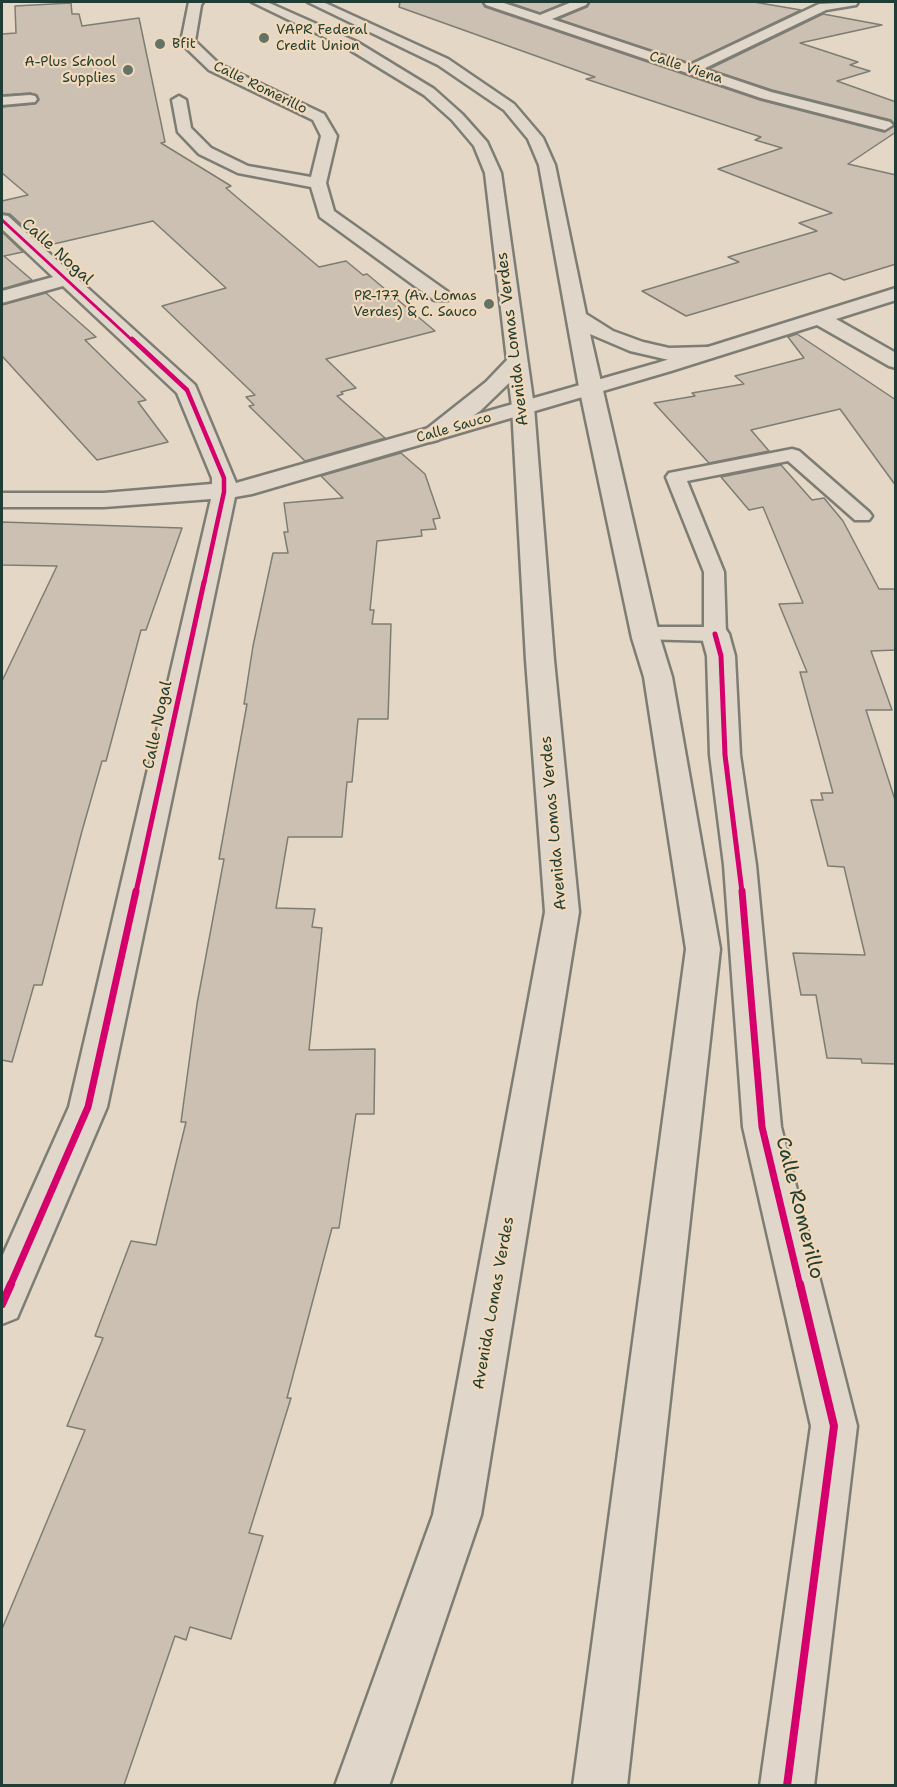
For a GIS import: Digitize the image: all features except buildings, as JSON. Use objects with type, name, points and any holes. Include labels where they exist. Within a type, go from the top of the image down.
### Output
[{"type":"street","name":"Calle Romerillo","points":[[197,2],[195,2],[188,42],[214,68],[319,117],[329,136],[318,183],[326,213],[441,296]]},
{"type":"street","name":"Avenida Lomas Verdes","points":[[258,2],[352,45],[429,92],[457,117],[481,145],[493,173],[523,407],[540,660],[562,912],[457,1515],[362,1785]]},
{"type":"street","points":[[314,2],[443,62],[509,107],[535,138],[547,165],[590,387],[646,634],[658,677],[703,949],[600,1785]]},
{"type":"street","name":"Calle Viena","points":[[490,2],[766,94],[885,125]]},
{"type":"street","points":[[540,19],[582,2]]},
{"type":"street","points":[[690,70],[823,7],[852,2]]},
{"type":"street","points":[[2,101],[30,99]]},
{"type":"street","points":[[179,100],[183,129],[205,151],[243,170],[318,183]]},
{"type":"street","name":"Calle Nogal","points":[[2,220],[187,390],[224,478],[224,492],[88,1107],[2,1304]]},
{"type":"street","points":[[2,297],[67,279]]},
{"type":"street","name":"Calle Sauco","points":[[2,500],[104,500],[244,489],[707,353],[896,294]]},
{"type":"street","points":[[576,317],[606,336],[637,347],[669,354],[707,353]]},
{"type":"street","points":[[819,318],[896,362]]},
{"type":"street","points":[[430,435],[472,406],[494,387],[517,361]]},
{"type":"street","name":"Calle Romerillo","points":[[715,634],[721,656],[725,755],[740,866],[762,1127],[834,1426],[787,1785]]},
{"type":"lane","points":[[646,634],[715,634],[714,572],[676,477],[792,455],[862,516]]},
{"type":"cycle path","points":[[2,220],[187,390],[224,478],[224,492],[88,1107],[2,1304]]},
{"type":"cycle path","points":[[715,634],[721,656],[725,755],[740,865],[762,1127],[834,1426],[787,1786]]},
{"type":"place","name":"VAPR Federal Credit Union","points":[[264,38]]},
{"type":"place","name":"Bfit","points":[[160,44]]},
{"type":"place","name":"A-Plus School Supplies","points":[[128,70]]},
{"type":"place","name":"PR-177 (Av. Lomas Verdes) & C. Sauco","points":[[489,304]]}]
